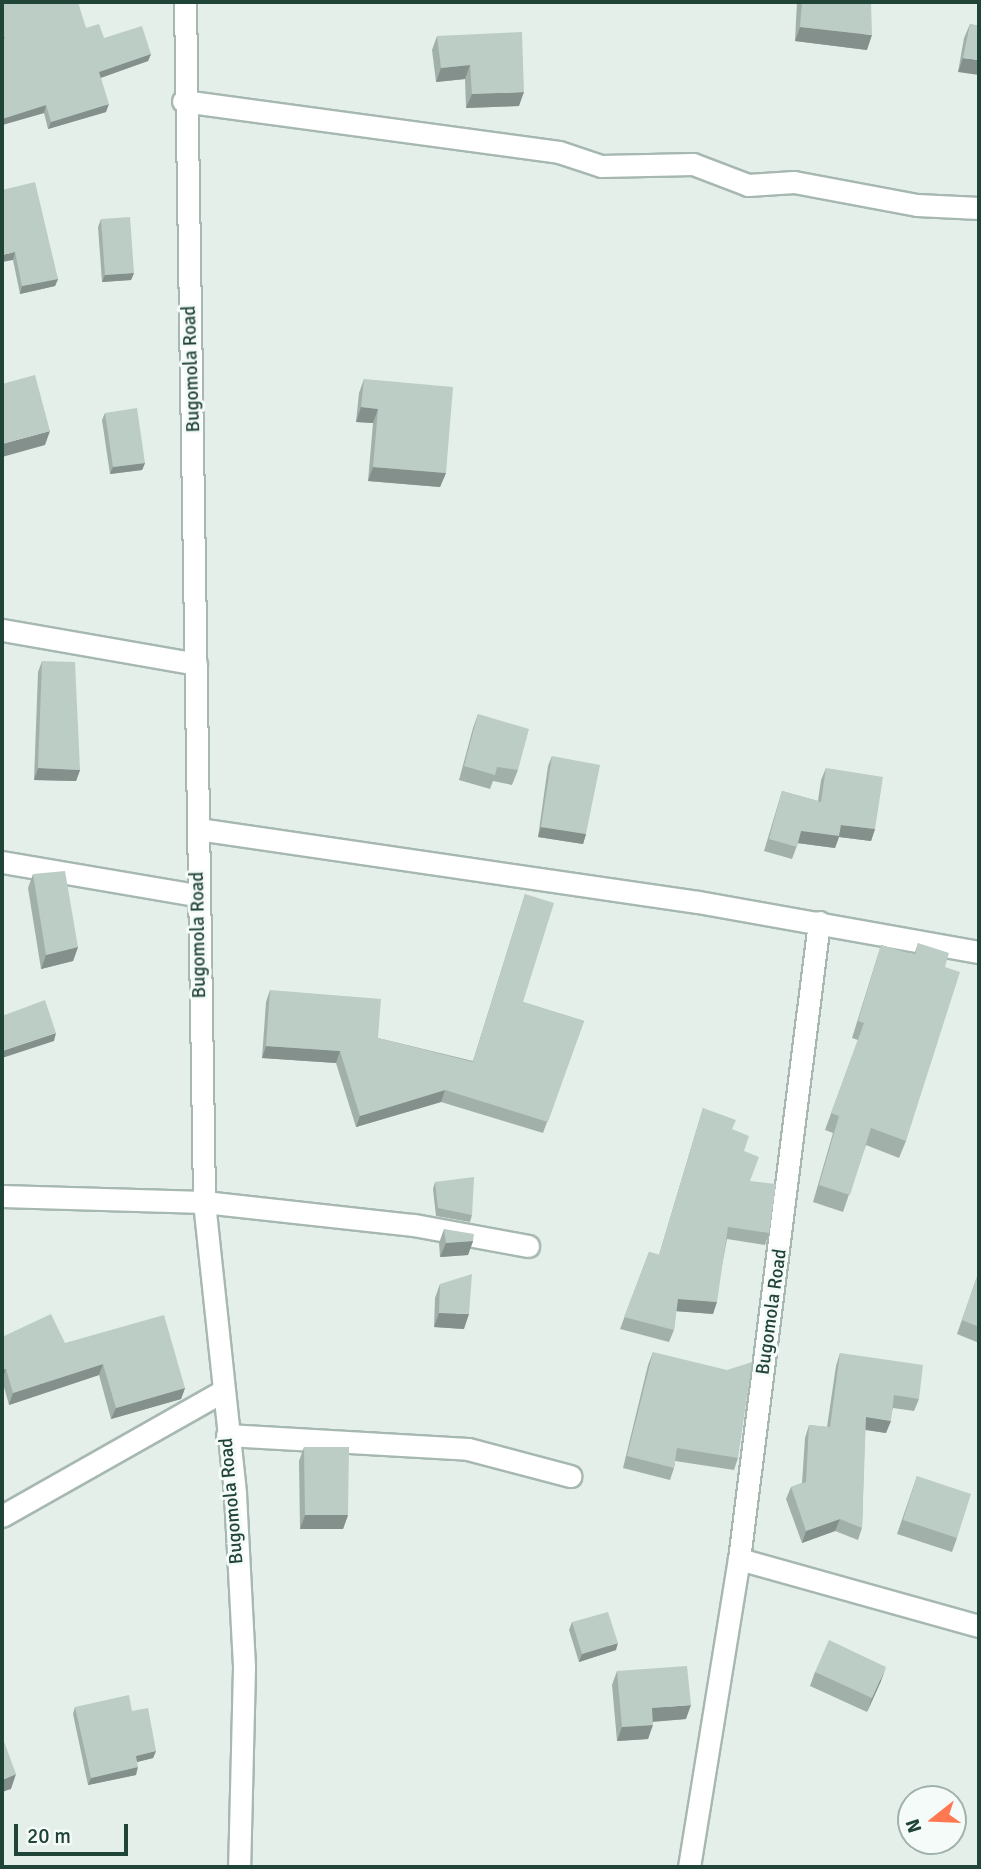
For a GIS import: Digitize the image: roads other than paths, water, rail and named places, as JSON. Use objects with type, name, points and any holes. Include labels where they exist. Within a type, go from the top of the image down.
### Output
[{"type":"street","name":"Bugomola Road","points":[[185,2],[183,101],[196,664],[196,895],[204,1202],[227,1435],[244,1668],[239,1867]]},
{"type":"street","points":[[183,101],[559,152],[601,166],[693,164],[748,185],[794,182],[917,205],[979,208]]},
{"type":"street","points":[[2,629],[196,664]]},
{"type":"street","points":[[198,829],[820,922],[979,952]]},
{"type":"street","points":[[2,863],[196,895]]},
{"type":"street","name":"Bugomola Road","points":[[689,1867],[739,1559],[820,922]]},
{"type":"street","points":[[2,1196],[204,1202],[414,1225],[528,1246]]},
{"type":"street","points":[[2,1516],[221,1392]]},
{"type":"street","points":[[227,1435],[468,1449],[570,1476]]},
{"type":"street","points":[[739,1559],[979,1626]]}]
